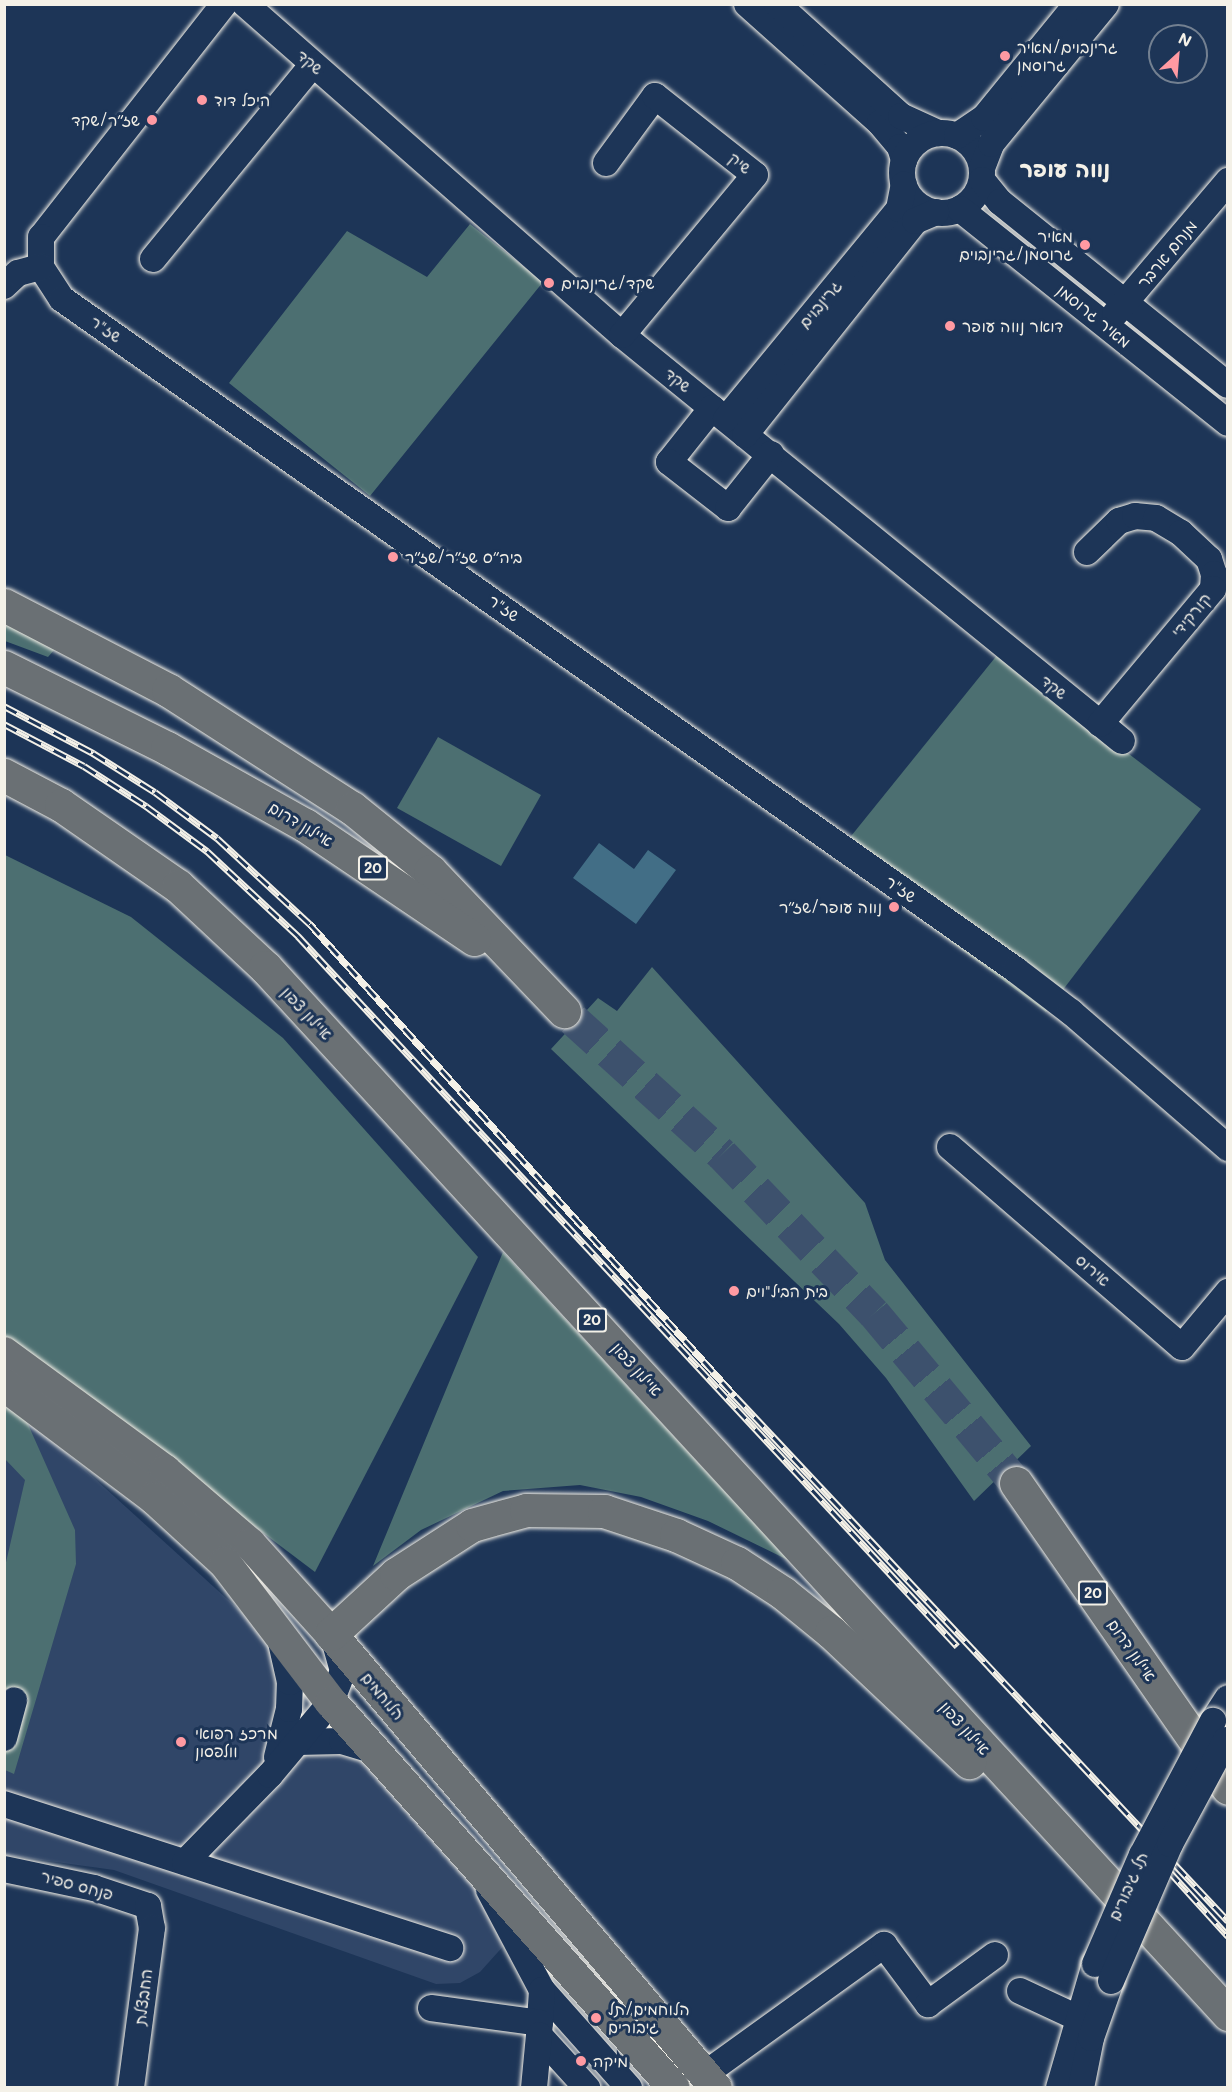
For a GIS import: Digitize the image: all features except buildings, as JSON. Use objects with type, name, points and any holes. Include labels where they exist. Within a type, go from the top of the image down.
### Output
[{"type":"highway","name":"איילון דרום","points":[[4,605],[168,690],[352,808],[430,871],[569,1015],[459,927],[305,825],[167,748],[4,667]]},
{"type":"highway","name":"איילון צפון","points":[[4,774],[61,805],[178,886],[265,967],[1227,2014]]},
{"type":"highway","name":"איילון דרום","points":[[1017,1483],[1227,1788]]},
{"type":"highway","points":[[331,1634],[396,1574],[472,1525],[526,1510],[563,1507],[604,1511],[638,1522],[736,1563],[783,1593],[831,1632],[1135,1916]]},
{"type":"main road","name":"הלוחמים","points":[[4,1353],[209,1508],[250,1544],[331,1634],[711,2081]]},
{"type":"main road","points":[[4,1385],[187,1526],[225,1563],[279,1629],[331,1702],[674,2088]]},
{"type":"main road","points":[[279,1629],[309,1643],[331,1634]]},
{"type":"street","name":"שז\"ר","points":[[224,4],[56,214],[17,272],[62,299],[1016,970],[1071,1012],[1227,1148]]},
{"type":"street","name":"שקד","points":[[245,4],[622,334],[1122,741]]},
{"type":"street","points":[[747,4],[880,123],[900,147],[904,172],[916,203],[948,211],[974,197],[991,144],[1106,4]]},
{"type":"street","points":[[777,4],[901,116],[973,148],[982,174]]},
{"type":"street","points":[[904,172],[918,141],[947,135],[984,118],[1077,4]]},
{"type":"street","points":[[153,259],[314,64]]},
{"type":"street","name":"שיק","points":[[606,163],[655,96],[755,176],[622,334]]},
{"type":"street","name":"גרינבוים","points":[[771,454],[728,508],[669,462],[719,413],[899,209],[904,172]]},
{"type":"street","name":"מאיר גרוסמן","points":[[982,174],[1000,202],[1227,385]]},
{"type":"street","name":"מנחם ארבר","points":[[1104,325],[1227,181]]},
{"type":"street","name":"גרינבוים","points":[[745,435],[915,221],[948,211]]},
{"type":"street","name":"מאיר גרוסמן","points":[[948,211],[1104,325],[1227,423]]},
{"type":"street","name":"קורקידי","points":[[1087,552],[1119,521],[1135,516],[1156,518],[1181,533],[1209,559],[1214,574],[1213,590],[1100,724]]},
{"type":"street","name":"אירוס","points":[[950,1147],[1182,1347],[1227,1292]]},
{"type":"street","points":[[270,1775],[287,1730],[289,1709],[290,1682],[279,1629]]},
{"type":"street","points":[[185,1862],[270,1775],[331,1702],[343,1671],[331,1634]]},
{"type":"street","points":[[331,1702],[356,1693],[390,1706]]},
{"type":"street","name":"תל גיבורים","points":[[1081,2088],[1103,1973],[1142,1855],[1222,1733],[1227,1698]]},
{"type":"street","points":[[4,1738],[14,1700]]},
{"type":"street","points":[[298,1742],[342,1741],[375,1751]]},
{"type":"street","points":[[4,1804],[450,1948]]},
{"type":"street","points":[[476,1863],[542,1990],[629,2088]]},
{"type":"street","name":"פנחס ספיר","points":[[4,1869],[94,1888],[148,1906]]},
{"type":"street","name":"החבצלת","points":[[131,2088],[152,1928],[148,1906]]},
{"type":"street","points":[[711,2081],[884,1945],[928,2004],[995,1955]]},
{"type":"street","name":"תל גיבורים","points":[[1059,2088],[1078,2018],[1103,1973]]},
{"type":"street","points":[[534,2088],[542,1990]]},
{"type":"street","points":[[1020,1991],[1078,2018]]},
{"type":"street","points":[[431,2008],[540,2029],[587,2088]]},
{"type":"shaded area","points":[[599,843],[634,869],[648,850],[676,870],[636,924],[573,878]]},
{"type":"shaded area","name":"מרכז רפואי וולפסון","points":[[5,1397],[259,1628],[459,1861],[507,1942],[480,1972],[460,1983],[436,1984],[114,1870],[5,1855]]},
{"type":"green space","points":[[470,224],[543,282],[370,496],[229,383],[347,231],[427,277]]},
{"type":"green space","points":[[4,620],[55,649],[48,657],[5,641]]},
{"type":"green space","points":[[998,654],[1201,809],[1046,1012],[835,856]]},
{"type":"green space","points":[[438,737],[541,795],[501,866],[397,808]]},
{"type":"green space","points":[[5,855],[131,917],[283,1038],[478,1257],[315,1572],[5,1338]]},
{"type":"green space","points":[[652,967],[865,1203],[885,1260],[1031,1446],[974,1501],[886,1378],[839,1324],[551,1049],[598,998],[617,1011]]},
{"type":"green space","points":[[503,1252],[788,1560],[708,1521],[641,1497],[580,1485],[503,1491],[421,1530],[373,1566]]},
{"type":"green space","points":[[4,1405],[27,1422],[75,1530],[76,1564],[14,1774],[5,1770],[4,1571],[25,1480],[5,1459]]},
{"type":"tunnel","points":[[573,1019],[722,1154],[874,1313],[1016,1483]]},
{"type":"railway","points":[[4,706],[93,753],[155,792],[217,838],[310,924],[735,1396],[1228,1921]]},
{"type":"railway","points":[[4,724],[84,766],[146,806],[207,851],[298,936],[957,1646]]},
{"type":"railway","points":[[1169,1871],[1228,1936]]},
{"type":"place","name":"גרינבוים/מאיר גרוסמן","points":[[1005,56]]},
{"type":"place","name":"היכל דוד","points":[[202,100]]},
{"type":"place","name":"שז״ר/שקד","points":[[152,120]]},
{"type":"place","name":"מאיר גרוסמן/גרינבוים","points":[[1085,245]]},
{"type":"place","name":"שקד/גרינבוים","points":[[549,283]]},
{"type":"place","name":"דואר נווה עופר","points":[[950,326]]},
{"type":"place","name":"ביה״ס שז״ר/שז״ר","points":[[393,557]]},
{"type":"place","name":"נווה עופר/שז״ר","points":[[894,907]]},
{"type":"place","name":"בית הביל\"וים","points":[[734,1291]]},
{"type":"place","name":"מרכז רפואי וולפסון","points":[[181,1742]]},
{"type":"place","name":"הלוחמים/תל גיבורים","points":[[596,2018]]},
{"type":"place","name":"מיקה","points":[[581,2061]]},
{"type":"district","name":"נווה עופר","points":[[1065,169]]}]
